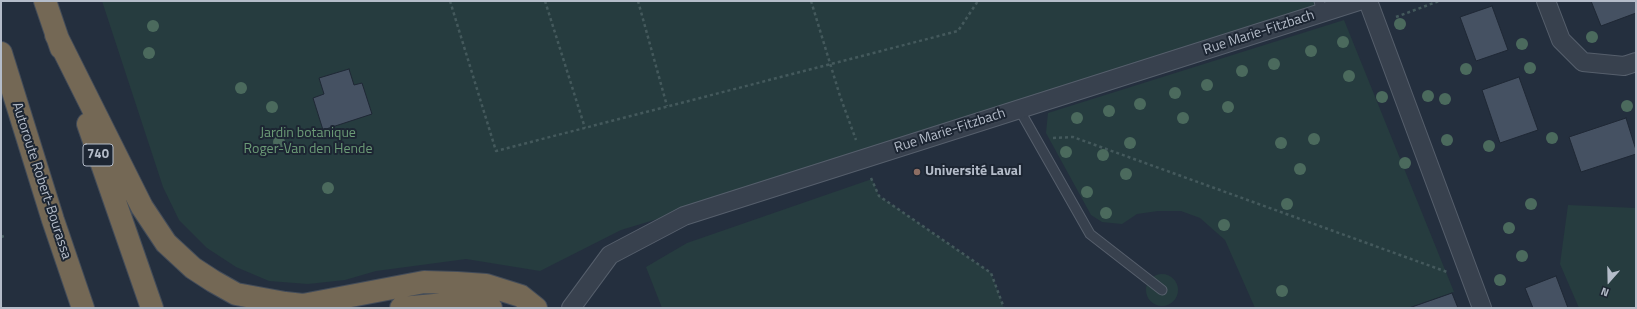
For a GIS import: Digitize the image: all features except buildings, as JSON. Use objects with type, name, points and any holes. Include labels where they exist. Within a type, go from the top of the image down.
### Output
[{"type":"highway","name":"740","points":[[45,1],[152,308]]},
{"type":"highway","points":[[56,35],[142,207],[166,243],[193,268],[213,281],[236,294],[285,304],[304,305],[424,282],[479,284],[521,296],[536,308]]},
{"type":"highway","name":"Autoroute Robert-Bourassa","points":[[1,53],[53,220],[83,308]]},
{"type":"highway","points":[[401,308],[446,304],[479,304],[491,308]]},
{"type":"street","name":"Rue Marie-Fitzbach","points":[[572,308],[610,255],[684,216],[1019,109],[1321,7],[1359,1]]},
{"type":"street","points":[[1368,1],[1482,308]]},
{"type":"street","points":[[1546,1],[1561,40],[1583,62],[1624,66],[1636,62]]},
{"type":"lane","points":[[1019,109],[1090,234],[1162,290]]},
{"type":"path","points":[[450,1],[496,151],[830,63],[958,31],[978,1]]},
{"type":"path","points":[[545,1],[585,128]]},
{"type":"path","points":[[638,1],[667,106]]},
{"type":"path","points":[[812,1],[840,96],[863,159],[879,196],[991,273],[1004,308]]},
{"type":"path","points":[[1376,23],[1439,1]]},
{"type":"path","points":[[1040,146],[1053,138],[1073,137],[1472,281]]},
{"type":"green space","name":"Jardin botanique Roger-Van den Hende","points":[[102,1],[1359,1],[1002,115],[621,230],[540,271],[466,259],[376,271],[345,280],[308,284],[269,281],[236,267],[207,248],[179,220],[163,187]]},
{"type":"green space","points":[[1344,20],[1454,292],[1408,308],[1255,308],[1225,240],[1200,218],[1181,211],[1158,211],[1137,214],[1122,224],[1102,222],[1091,215],[1046,133],[1048,113]]},
{"type":"green space","points":[[872,179],[879,196],[991,273],[1004,308],[662,308],[646,267],[687,243]]},
{"type":"green space","points":[[1568,205],[1636,208],[1636,308],[1579,308],[1560,264]]},
{"type":"green space","points":[[1162,274],[1173,279],[1178,290],[1173,301],[1162,306],[1151,301],[1146,290],[1151,279]]},
{"type":"place","name":"Université Laval","points":[[917,172]]}]
